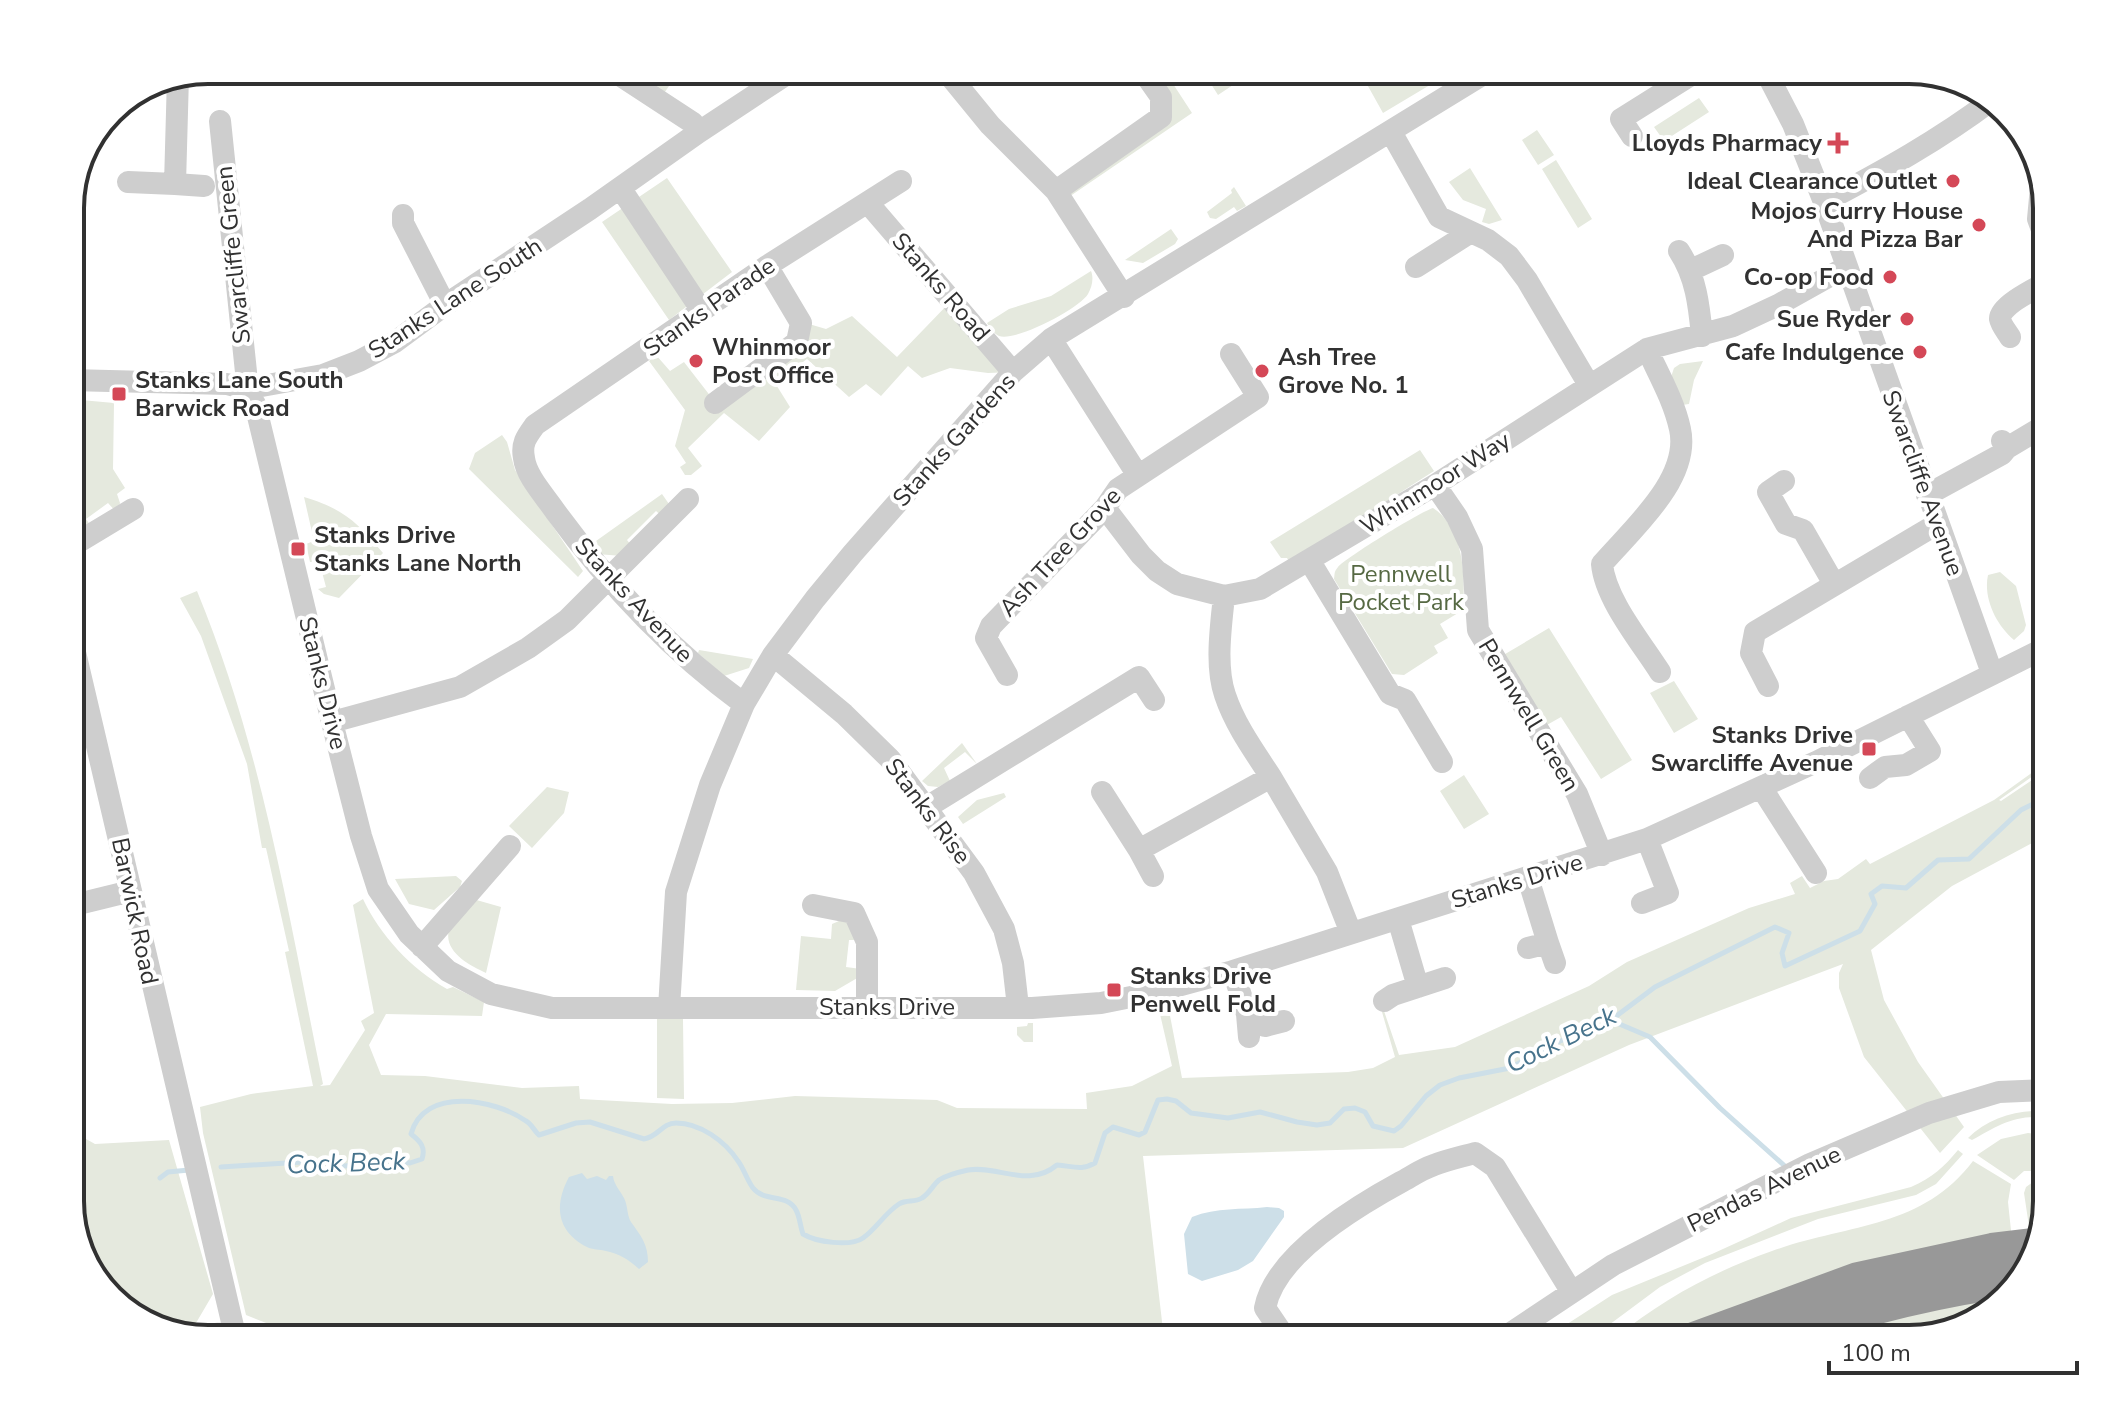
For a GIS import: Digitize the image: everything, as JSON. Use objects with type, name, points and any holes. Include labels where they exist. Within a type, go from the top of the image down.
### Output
[{"type":"highway","points":[[1732,1325],[1858,1279],[1992,1250],[2025,1246]]},
{"type":"highway","points":[[1812,1325],[1940,1291],[2003,1282]]},
{"type":"street","points":[[633,84],[693,123],[699,132]]},
{"type":"street","name":"Stanks Lane South","points":[[84,380],[227,384],[245,389],[323,375],[359,361],[395,342],[772,84]]},
{"type":"street","points":[[956,84],[990,125],[1056,191],[1124,297]]},
{"type":"street","points":[[1056,191],[1161,117],[1161,97],[1152,84]]},
{"type":"street","name":"Stanks Gardens","points":[[669,1008],[676,892],[710,785],[744,704],[773,655],[853,553],[1013,372],[1051,339],[1468,84]]},
{"type":"street","points":[[1632,136],[1621,119],[1677,84]]},
{"type":"street","name":"Swarcliffe Avenue","points":[[1772,84],[1793,124],[1824,202],[1992,673]]},
{"type":"street","points":[[175,184],[178,88]]},
{"type":"street","points":[[1824,202],[1905,160],[1981,107]]},
{"type":"street","name":"Swarcliffe Green","points":[[220,121],[246,372],[245,389]]},
{"type":"street","points":[[1391,132],[1439,217],[1488,240],[1509,256],[1527,280],[1589,385]]},
{"type":"street","name":"Stanks Parade","points":[[524,440],[535,425],[767,266],[901,181]]},
{"type":"street","points":[[128,182],[204,186]]},
{"type":"street","points":[[621,189],[702,311]]},
{"type":"street","name":"Stanks Road","points":[[868,203],[1013,372]]},
{"type":"street","points":[[403,215],[403,223],[445,305]]},
{"type":"street","points":[[1416,267],[1471,232]]},
{"type":"street","points":[[1679,251],[1691,270],[1700,308],[1702,336]]},
{"type":"street","points":[[1691,270],[1723,255]]},
{"type":"street","points":[[715,403],[797,342],[801,323],[767,266]]},
{"type":"street","name":"Whinmoor Way","points":[[1105,508],[1141,555],[1157,571],[1177,584],[1224,596],[1260,589],[1435,485],[1647,349],[1733,326],[1767,311],[1846,267]]},
{"type":"street","points":[[2010,337],[2000,321],[2001,314],[2033,291]]},
{"type":"street","name":"Ash Tree Grove","points":[[1051,339],[1137,474]]},
{"type":"street","points":[[1647,349],[1681,433],[1677,471],[1666,489],[1596,562],[1660,676]]},
{"type":"street","name":"Ash Tree Grove","points":[[1007,675],[986,638],[991,626],[1105,508],[1118,489],[1258,397],[1231,354]]},
{"type":"street","name":"Stanks Drive","points":[[245,389],[255,404],[332,722],[378,889],[397,919],[448,971],[504,998],[552,1008],[1018,1007],[1101,1003],[1134,998],[1233,971],[1647,839],[1761,787],[2033,654]]},
{"type":"street","points":[[1927,495],[2002,454],[2005,444],[2033,431]]},
{"type":"street","name":"Stanks Avenue","points":[[524,440],[524,460],[537,484],[608,580],[679,653],[744,704]]},
{"type":"street","points":[[1784,481],[1768,492],[1786,524],[1803,530],[1834,584]]},
{"type":"street","name":"Pennwell Green","points":[[1435,485],[1457,517],[1472,549],[1478,630],[1577,794],[1602,855]]},
{"type":"street","points":[[332,722],[460,687],[528,648],[567,620],[688,499]]},
{"type":"street","points":[[84,538],[133,508]]},
{"type":"street","points":[[1768,686],[1751,653],[1755,632],[1937,524]]},
{"type":"street","points":[[1309,560],[1390,694],[1405,700],[1442,762]]},
{"type":"street","points":[[1224,596],[1221,663],[1224,694],[1240,729],[1327,872],[1351,933]]},
{"type":"street","name":"Stanks Rise","points":[[773,655],[854,723],[890,759],[974,873],[1004,929],[1013,963],[1018,1007]]},
{"type":"street","points":[[927,807],[1139,677],[1154,700]]},
{"type":"street","name":"Barwick Road","points":[[84,691],[233,1325]]},
{"type":"street","points":[[1870,778],[1885,767],[1906,765],[1930,751],[1908,716]]},
{"type":"street","points":[[1139,850],[1271,777]]},
{"type":"street","points":[[1761,787],[1816,873]]},
{"type":"street","points":[[1102,792],[1153,876]]},
{"type":"street","points":[[1642,903],[1671,903],[1647,839]]},
{"type":"street","points":[[422,947],[510,846]]},
{"type":"street","points":[[1528,878],[1544,951]]},
{"type":"street","points":[[84,903],[131,891]]},
{"type":"street","points":[[813,905],[854,913],[867,942],[867,1008]]},
{"type":"street","points":[[1398,919],[1418,987]]},
{"type":"street","points":[[1233,971],[1248,1029],[1284,1021]]},
{"type":"street","points":[[1384,1001],[1445,978]]},
{"type":"street","name":"Pendas Avenue","points":[[1522,1325],[1613,1265],[1767,1185],[1929,1113],[1999,1092],[2033,1091]]},
{"type":"street","points":[[1277,1325],[1265,1308],[1268,1295],[1294,1259],[1322,1232],[1362,1203],[1431,1165],[1475,1153],[1495,1167],[1571,1291]]},
{"type":"green space","points":[[632,84],[670,84],[658,102]]},
{"type":"green space","points":[[1148,84],[1173,84],[1192,113],[1063,201],[1056,191],[1161,117]]},
{"type":"green space","points":[[1211,84],[1234,84],[1218,95]]},
{"type":"green space","points":[[1367,84],[1432,84],[1383,113]]},
{"type":"green space","points":[[1699,98],[1709,112],[1664,141],[1654,127]]},
{"type":"green space","points":[[1537,130],[1554,155],[1538,165],[1522,140]]},
{"type":"green space","points":[[1556,160],[1592,219],[1578,228],[1542,169]]},
{"type":"green space","points":[[1470,168],[1502,220],[1489,224],[1482,222],[1486,209],[1463,200],[1449,182]]},
{"type":"green space","points":[[667,178],[732,272],[669,320],[602,222]]},
{"type":"green space","points":[[1234,187],[1246,206],[1237,211],[1234,207],[1216,219],[1210,218],[1207,212],[1232,193]]},
{"type":"green space","points":[[1171,229],[1178,239],[1175,244],[1143,263],[1125,260]]},
{"type":"green space","points":[[1091,271],[1092,282],[1083,300],[1033,329],[999,336],[987,323],[1009,309],[1051,296]]},
{"type":"green space","points":[[952,300],[1013,372],[988,373],[950,368],[922,378],[908,366],[881,396],[866,384],[849,397],[807,359],[775,383],[790,407],[759,441],[724,413],[688,448],[702,466],[691,475],[685,475],[680,467],[686,463],[675,446],[685,410],[649,361],[656,355],[670,371],[684,362],[715,402],[809,324],[826,329],[852,316],[897,357]]},
{"type":"green space","points":[[1703,361],[1694,380],[1689,404],[1682,405],[1670,380],[1674,368],[1680,364]]},
{"type":"green space","points":[[84,400],[114,403],[113,469],[125,488],[117,494],[120,503],[117,513],[108,503],[86,519],[93,529],[84,532]]},
{"type":"green space","points":[[502,435],[515,470],[583,571],[578,577],[469,469],[475,453]]},
{"type":"green space","points":[[1420,450],[1434,471],[1290,563],[1287,558],[1281,558],[1270,542]]},
{"type":"green space","points":[[662,494],[669,504],[666,520],[656,511],[627,540],[635,550],[622,556],[597,554],[589,546]]},
{"type":"green space","points":[[304,497],[330,506],[349,518],[383,553],[339,598],[318,589],[326,587],[319,561],[310,562],[306,544],[314,541]]},
{"type":"green space","name":"Pennwell Pocket Park","points":[[1433,508],[1451,528],[1461,554],[1463,610],[1440,624],[1448,638],[1434,646],[1438,653],[1404,675],[1392,674],[1334,579],[1335,572],[1369,545]]},
{"type":"green space","points":[[2000,572],[2016,586],[2026,625],[2014,640],[1997,619],[1987,593],[1988,575]]},
{"type":"green space","points":[[197,591],[239,711],[272,834],[323,1084],[320,1086],[330,1085],[365,1030],[361,1021],[374,1013],[353,905],[363,899],[388,938],[421,972],[447,989],[453,987],[484,1002],[482,1016],[386,1014],[369,1045],[381,1075],[425,1076],[522,1088],[579,1086],[580,1099],[672,1104],[732,1103],[795,1096],[937,1100],[957,1108],[1087,1109],[1086,1093],[1132,1086],[1172,1066],[1157,1001],[1167,1000],[1182,1078],[1348,1072],[1373,1068],[1395,1057],[1384,1011],[1399,1055],[1455,1047],[1589,986],[1627,962],[1749,908],[1795,894],[1790,883],[1802,876],[1810,888],[1838,879],[1866,859],[1870,864],[1994,800],[2033,772],[2033,776],[1999,800],[2033,779],[2033,843],[1952,886],[1871,950],[1884,1000],[1918,1062],[1964,1127],[1940,1153],[1864,1057],[1839,988],[1839,973],[1843,964],[1629,1045],[1403,1148],[1143,1156],[1162,1325],[271,1325],[246,1315],[203,1133],[200,1107],[251,1094],[313,1086],[285,952],[289,951],[266,848],[262,848],[247,764],[201,636],[180,598]]},
{"type":"green space","points":[[1549,628],[1632,760],[1601,779],[1561,717],[1538,730],[1495,660]]},
{"type":"green space","points":[[699,650],[753,659],[749,668],[724,676],[698,653]]},
{"type":"green space","points":[[1674,681],[1698,719],[1674,733],[1650,693]]},
{"type":"green space","points":[[962,743],[977,764],[965,752],[944,768],[950,781],[938,787],[928,786],[922,781]]},
{"type":"green space","points":[[1464,775],[1489,814],[1464,829],[1440,791]]},
{"type":"green space","points":[[547,787],[569,792],[564,813],[532,848],[509,826]]},
{"type":"green space","points":[[1004,793],[1006,797],[963,824],[958,817],[977,800]]},
{"type":"green space","points":[[456,876],[462,881],[460,887],[434,910],[409,904],[395,879]]},
{"type":"green space","points":[[473,899],[501,907],[486,973],[464,961],[449,942],[451,925]]},
{"type":"green space","points":[[846,918],[860,940],[849,940],[846,967],[861,969],[859,977],[835,991],[796,990],[801,936],[831,939],[832,924]]},
{"type":"green space","points":[[657,1019],[683,1019],[684,1099],[657,1098]]},
{"type":"green space","points":[[1033,1023],[1033,1042],[1024,1042],[1017,1035],[1017,1027],[1027,1026]]},
{"type":"green space","points":[[2033,1111],[2033,1117],[2017,1119],[1972,1140],[1968,1138],[1998,1118]]},
{"type":"green space","points":[[2033,1134],[2033,1171],[2024,1171],[2014,1180],[1977,1155],[2001,1139]]},
{"type":"green space","points":[[84,1138],[95,1144],[169,1140],[213,1294],[196,1323],[162,1316],[120,1289],[93,1248],[84,1209]]},
{"type":"green space","points":[[1958,1150],[1963,1154],[1936,1184],[1916,1195],[1818,1219],[1705,1263],[1660,1287],[1609,1325],[1566,1325],[1612,1295],[1791,1218],[1911,1187],[1948,1162]]},
{"type":"green space","points":[[1973,1161],[2011,1184],[2008,1202],[2012,1240],[1698,1325],[1632,1325],[1670,1299],[1728,1269],[1800,1242],[1907,1212],[1953,1183]]},
{"type":"green space","points":[[2033,1182],[2030,1230],[2024,1193]]},
{"type":"green space","points":[[1993,1292],[1971,1308],[1941,1321],[1861,1325]]},
{"type":"shaded area","points":[[582,1173],[587,1179],[597,1176],[606,1180],[613,1176],[630,1220],[647,1250],[648,1262],[639,1269],[620,1255],[587,1247],[577,1241],[564,1225],[560,1207],[564,1187],[569,1177]]},
{"type":"shaded area","points":[[1279,1208],[1284,1211],[1284,1217],[1253,1261],[1238,1270],[1202,1281],[1188,1274],[1184,1234],[1192,1217],[1220,1210]]},
{"type":"waterway","name":"Cock Beck","points":[[221,1167],[319,1161],[342,1166],[393,1160],[410,1163],[422,1159],[423,1155],[421,1145],[411,1134],[418,1119],[430,1109],[462,1101],[513,1113],[528,1122],[539,1135],[576,1123],[590,1122],[644,1139],[671,1124],[685,1124],[711,1134],[726,1147],[758,1193],[792,1205],[803,1234],[824,1241],[857,1241],[899,1204],[922,1198],[939,1180],[953,1174],[979,1169],[1024,1176],[1046,1172],[1057,1165],[1085,1167],[1095,1163],[1105,1133],[1113,1127],[1139,1135],[1145,1132],[1158,1100],[1176,1101],[1191,1113],[1228,1118],[1260,1112],[1317,1125],[1330,1123],[1344,1109],[1355,1108],[1365,1112],[1373,1126],[1394,1131],[1440,1085],[1510,1068],[1560,1041],[1603,1026],[1655,987],[1775,927],[1789,933],[1782,953],[1785,966],[1860,931],[1875,904],[1871,894],[1882,886],[1906,888],[1938,860],[1969,859],[2021,810],[2033,804]]},
{"type":"waterway","points":[[1610,1020],[1650,1037],[1720,1108],[1787,1168]]},
{"type":"waterway","name":"Cock Beck","points":[[160,1178],[168,1172],[189,1170]]},
{"type":"place","name":"Lloyds Pharmacy","points":[[1838,143]]},
{"type":"place","name":"Ideal Clearance Outlet","points":[[1953,181]]},
{"type":"place","name":"Mojos Curry House And Pizza Bar","points":[[1979,225]]},
{"type":"place","name":"Co-op Food","points":[[1890,277]]},
{"type":"place","name":"Sue Ryder","points":[[1907,319]]},
{"type":"place","name":"Cafe Indulgence","points":[[1920,352]]},
{"type":"place","name":"Whinmoor Post Office","points":[[696,361]]},
{"type":"place","name":"Ash Tree Grove No. 1","points":[[1262,371]]},
{"type":"place","name":"Stanks Lane South Barwick Road","points":[[119,394]]},
{"type":"place","name":"Stanks Drive Stanks Lane North","points":[[298,549]]},
{"type":"place","name":"Stanks Drive Swarcliffe Avenue","points":[[1869,749]]},
{"type":"place","name":"Stanks Drive Penwell Fold","points":[[1114,990]]}]
